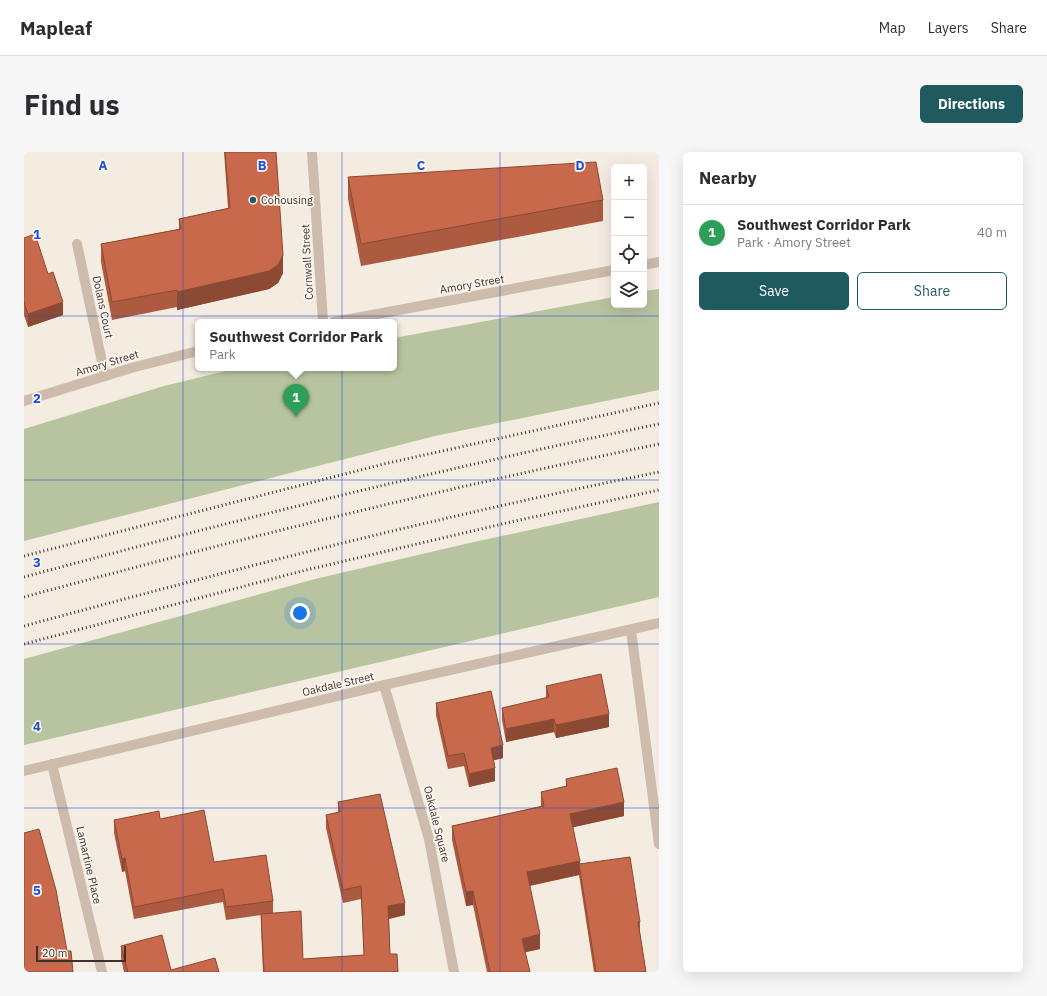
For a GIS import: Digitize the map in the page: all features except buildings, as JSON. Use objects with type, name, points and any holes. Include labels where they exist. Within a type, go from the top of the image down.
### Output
[{"type":"street","name":"Cornwall Street","points":[[312,152],[323,319]]},
{"type":"street","name":"Dolans Court","points":[[77,244],[105,376]]},
{"type":"street","points":[[647,264],[659,262]]},
{"type":"street","name":"Amory Street","points":[[350,319],[611,271]]},
{"type":"street","name":"Amory Street","points":[[24,401],[105,376],[195,352]]},
{"type":"street","name":"Oakdale Street","points":[[24,771],[384,685],[659,623]]},
{"type":"street","points":[[631,630],[659,844]]},
{"type":"street","name":"Oakdale Square","points":[[384,685],[428,832],[454,972]]},
{"type":"street","name":"Lamartine Place","points":[[52,764],[102,972]]},
{"type":"green space","points":[[659,289],[659,390],[435,436],[24,541],[24,429],[164,386],[226,371],[397,371],[397,337],[611,298],[611,308],[647,308],[647,291]]},
{"type":"green space","points":[[659,502],[659,597],[24,745],[24,659],[315,579],[465,544]]},
{"type":"railway","points":[[24,556],[388,463],[659,403]]},
{"type":"railway","points":[[24,577],[182,535],[340,496],[499,458],[659,424]]},
{"type":"railway","points":[[24,597],[182,555],[340,516],[499,478],[659,444]]},
{"type":"railway","points":[[24,626],[340,544],[499,506],[659,472]]},
{"type":"railway","points":[[24,644],[302,571],[515,521],[659,490]]},
{"type":"place","name":"Cohousing","points":[[253,200]]},
{"type":"place","name":"Southwest Corridor Park","points":[[296,417]]}]
